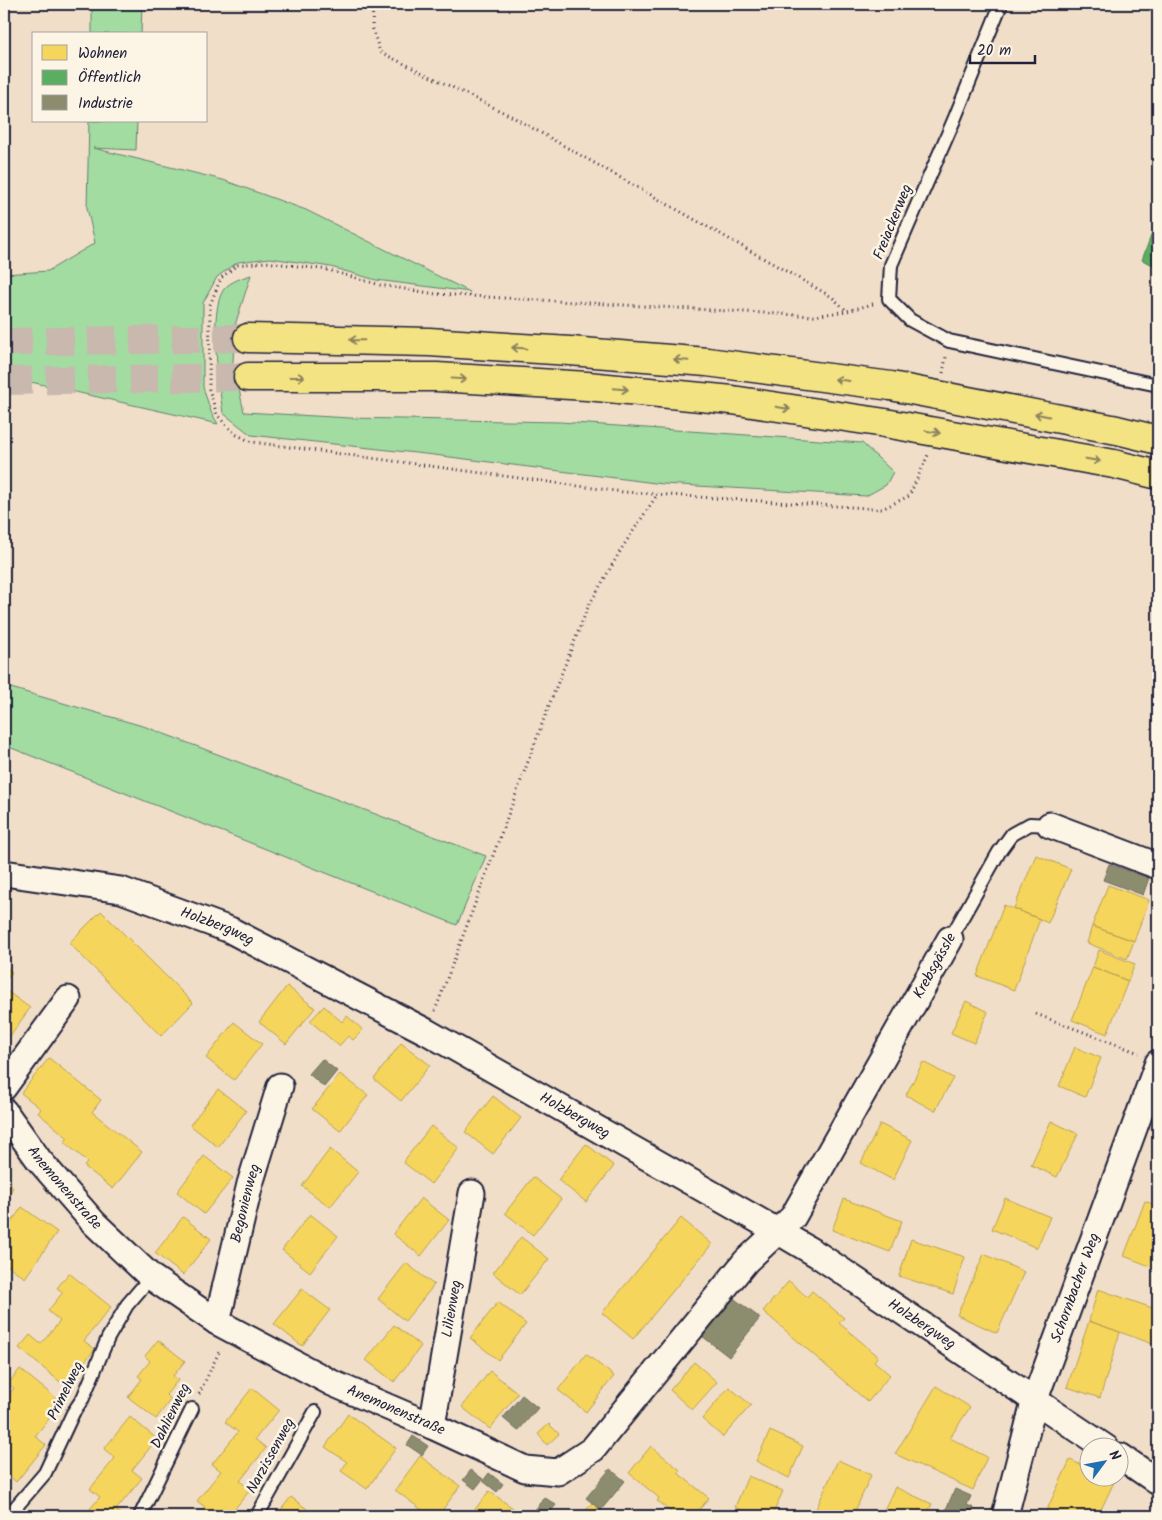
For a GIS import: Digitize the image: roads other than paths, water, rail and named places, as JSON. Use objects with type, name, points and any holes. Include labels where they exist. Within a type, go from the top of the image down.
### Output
[{"type":"highway","points":[[248,338],[429,342],[707,362],[891,386],[1118,430],[1158,440]]},
{"type":"highway","points":[[248,377],[436,377],[587,386],[732,400],[885,423],[1114,464],[1158,475]]},
{"type":"street","name":"Krebsgässle","points":[[1050,825],[1158,866]]},
{"type":"street","name":"Holzbergweg","points":[[4,873],[121,890],[230,930],[426,1032],[779,1232],[818,1255],[1092,1438]]},
{"type":"street","name":"Krebsgässle","points":[[779,1232],[793,1217],[950,939]]},
{"type":"street","points":[[4,1087],[68,999]]},
{"type":"street","name":"Schornbacher Weg","points":[[1005,1516],[1035,1399],[1153,1069]]},
{"type":"street","name":"Begonienweg","points":[[224,1325],[250,1184],[280,1086]]},
{"type":"street","name":"Anemonenstraße","points":[[4,1111],[39,1160],[94,1223],[150,1277],[224,1325],[332,1383],[525,1469],[558,1472],[593,1449],[746,1261],[779,1232]]},
{"type":"street","name":"Lilienweg","points":[[432,1426],[472,1193]]},
{"type":"street","points":[[1130,1463],[1158,1482]]},
{"type":"lane","name":"Freiackerweg","points":[[1001,4],[958,111],[891,265],[888,299],[910,320],[949,341],[1158,384]]},
{"type":"lane","name":"Krebsgässle","points":[[950,939],[999,852],[1012,834],[1030,824],[1050,825]]},
{"type":"lane","name":"Primelweg","points":[[8,1516],[45,1474],[73,1413],[83,1398],[108,1338],[127,1305],[150,1277]]},
{"type":"lane","name":"Dahlienweg","points":[[140,1516],[192,1409]]},
{"type":"lane","name":"Narzissenweg","points":[[256,1516],[315,1412]]},
{"type":"tunnel","points":[[4,342],[248,338]]},
{"type":"tunnel","points":[[4,381],[248,377]]}]
